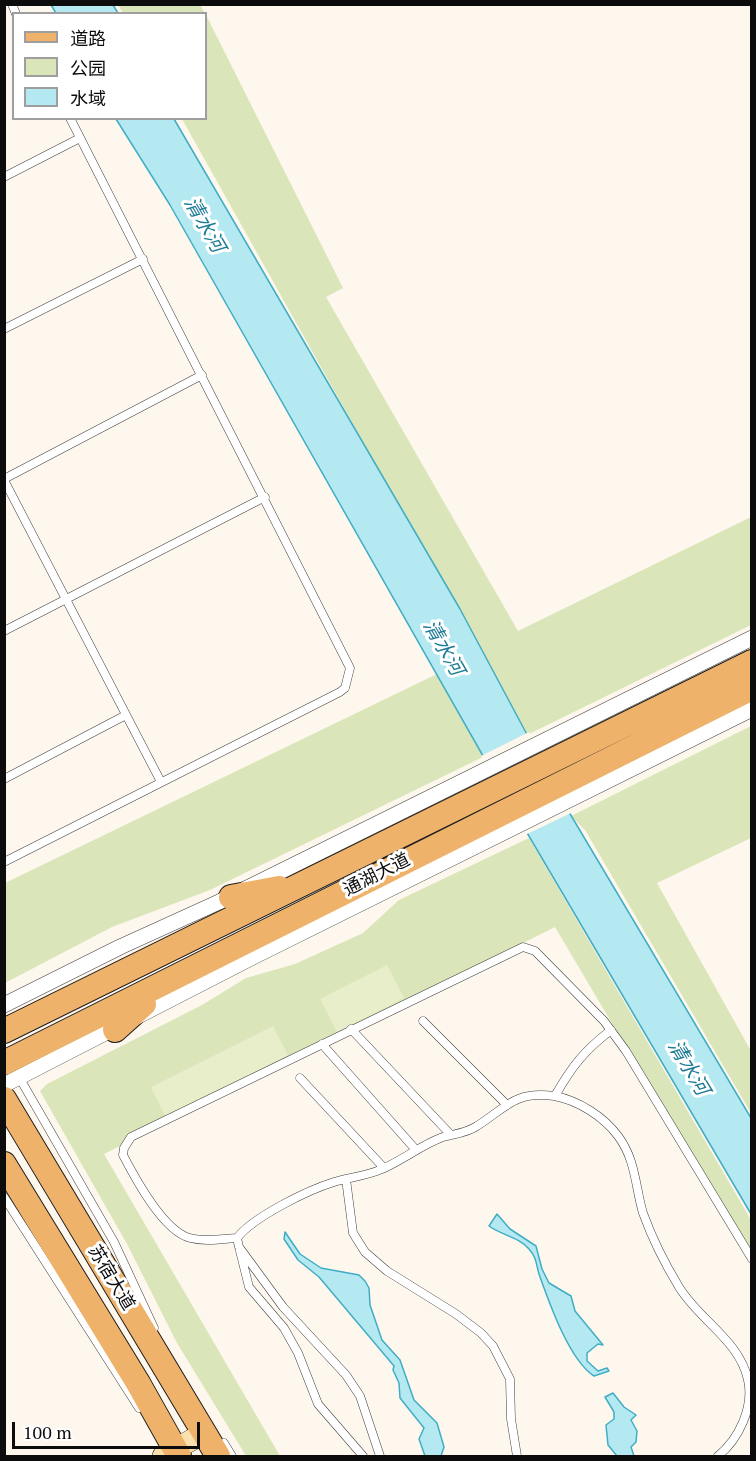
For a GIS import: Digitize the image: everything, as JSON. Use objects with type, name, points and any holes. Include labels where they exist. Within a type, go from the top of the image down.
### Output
[{"type":"main road","name":"通湖大道","points":[[4,1031],[61,1020],[164,985],[434,844],[552,749],[752,662]]},
{"type":"main road","name":"通湖大道","points":[[10,1064],[61,1020],[308,883],[434,844],[576,786],[752,688]]},
{"type":"main road","points":[[231,897],[308,883]]},
{"type":"main road","points":[[115,1030],[164,985]]},
{"type":"main road","name":"苏宿大道","points":[[4,1099],[214,1442]]},
{"type":"main road","name":"苏宿大道","points":[[4,1164],[132,1372],[168,1454]]},
{"type":"street","points":[[4,1005],[120,947],[231,897],[465,781],[552,749],[752,638]]},
{"type":"street","points":[[576,786],[752,709]]},
{"type":"street","points":[[4,1085],[10,1064],[115,1030],[253,957],[434,844]]},
{"type":"street","points":[[168,1454],[214,1442]]},
{"type":"lane","points":[[4,861],[345,688],[350,668],[347,658],[71,120]]},
{"type":"lane","points":[[4,177],[80,138]]},
{"type":"lane","points":[[4,328],[143,259]]},
{"type":"lane","points":[[161,782],[4,480],[202,375]]},
{"type":"lane","points":[[4,631],[264,497]]},
{"type":"lane","points":[[4,779],[126,715]]},
{"type":"lane","points":[[380,1456],[360,1396],[346,1375],[283,1307],[238,1243],[189,1238],[175,1230],[144,1191],[127,1162],[124,1148],[131,1137],[523,947],[535,951],[611,1030],[752,1259]]},
{"type":"lane","points":[[423,1021],[505,1103]]},
{"type":"lane","points":[[351,1029],[451,1136]]},
{"type":"lane","points":[[555,1096],[572,1066],[585,1051],[611,1030]]},
{"type":"lane","points":[[322,1044],[416,1150]]},
{"type":"lane","points":[[10,1064],[114,1242],[157,1334]]},
{"type":"lane","points":[[300,1078],[384,1168]]},
{"type":"lane","points":[[238,1243],[266,1216],[317,1187],[384,1168],[416,1150],[477,1126],[505,1103],[523,1097],[555,1096],[595,1114],[621,1141],[635,1170],[644,1215],[672,1274],[693,1308],[731,1346],[744,1365],[750,1390],[750,1405],[737,1434],[718,1456]]},
{"type":"lane","points":[[346,1179],[353,1233],[365,1252],[387,1270],[464,1320],[493,1346],[510,1379],[511,1419],[517,1456]]},
{"type":"lane","points":[[4,1197],[142,1413]]},
{"type":"lane","points":[[238,1243],[249,1287],[284,1328],[298,1353],[318,1404],[363,1456]]},
{"type":"lane","points":[[214,1442],[232,1456]]},
{"type":"green space","points":[[118,5],[200,5],[204,12],[122,12]]},
{"type":"green space","points":[[207,17],[343,288],[326,297],[518,631],[751,517],[751,625],[527,735],[183,120],[207,120]]},
{"type":"green space","points":[[437,674],[485,756],[210,890],[112,927],[5,983],[5,883]]},
{"type":"green space","points":[[751,726],[751,838],[657,883],[751,1051],[751,1113],[585,830],[571,816]]},
{"type":"green space","points":[[529,838],[751,1220],[751,1259],[555,927],[104,1154],[280,1456],[246,1456],[177,1343],[127,1244],[40,1091],[47,1084],[202,1005],[246,978],[295,964],[363,933],[399,900]]},
{"type":"green space","points":[[387,965],[404,998],[337,1032],[320,999]]},
{"type":"green space","points":[[273,1026],[288,1055],[166,1117],[151,1087]]},
{"type":"water","points":[[51,5],[113,5],[117,12],[55,12]]},
{"type":"water","name":"清水河","points":[[117,120],[175,120],[460,609],[563,802],[751,1118],[751,1214],[516,814],[170,205]]},
{"type":"water","points":[[497,1214],[510,1229],[536,1246],[542,1269],[549,1283],[571,1296],[575,1311],[603,1345],[598,1344],[587,1353],[587,1361],[598,1371],[607,1368],[609,1371],[594,1376],[576,1357],[554,1314],[532,1252],[525,1245],[489,1226]]},
{"type":"water","points":[[285,1232],[300,1254],[321,1268],[359,1275],[365,1281],[369,1288],[370,1305],[382,1340],[400,1360],[414,1400],[437,1423],[444,1447],[441,1456],[425,1456],[419,1439],[424,1428],[400,1398],[394,1366],[319,1277],[298,1260],[284,1239]]},
{"type":"water","points":[[613,1393],[624,1407],[636,1415],[631,1420],[637,1431],[636,1442],[631,1447],[634,1456],[617,1456],[608,1445],[606,1425],[614,1419],[614,1412],[605,1397]]},
{"type":"pier","points":[[529,732],[573,812],[525,835],[481,756]]}]
